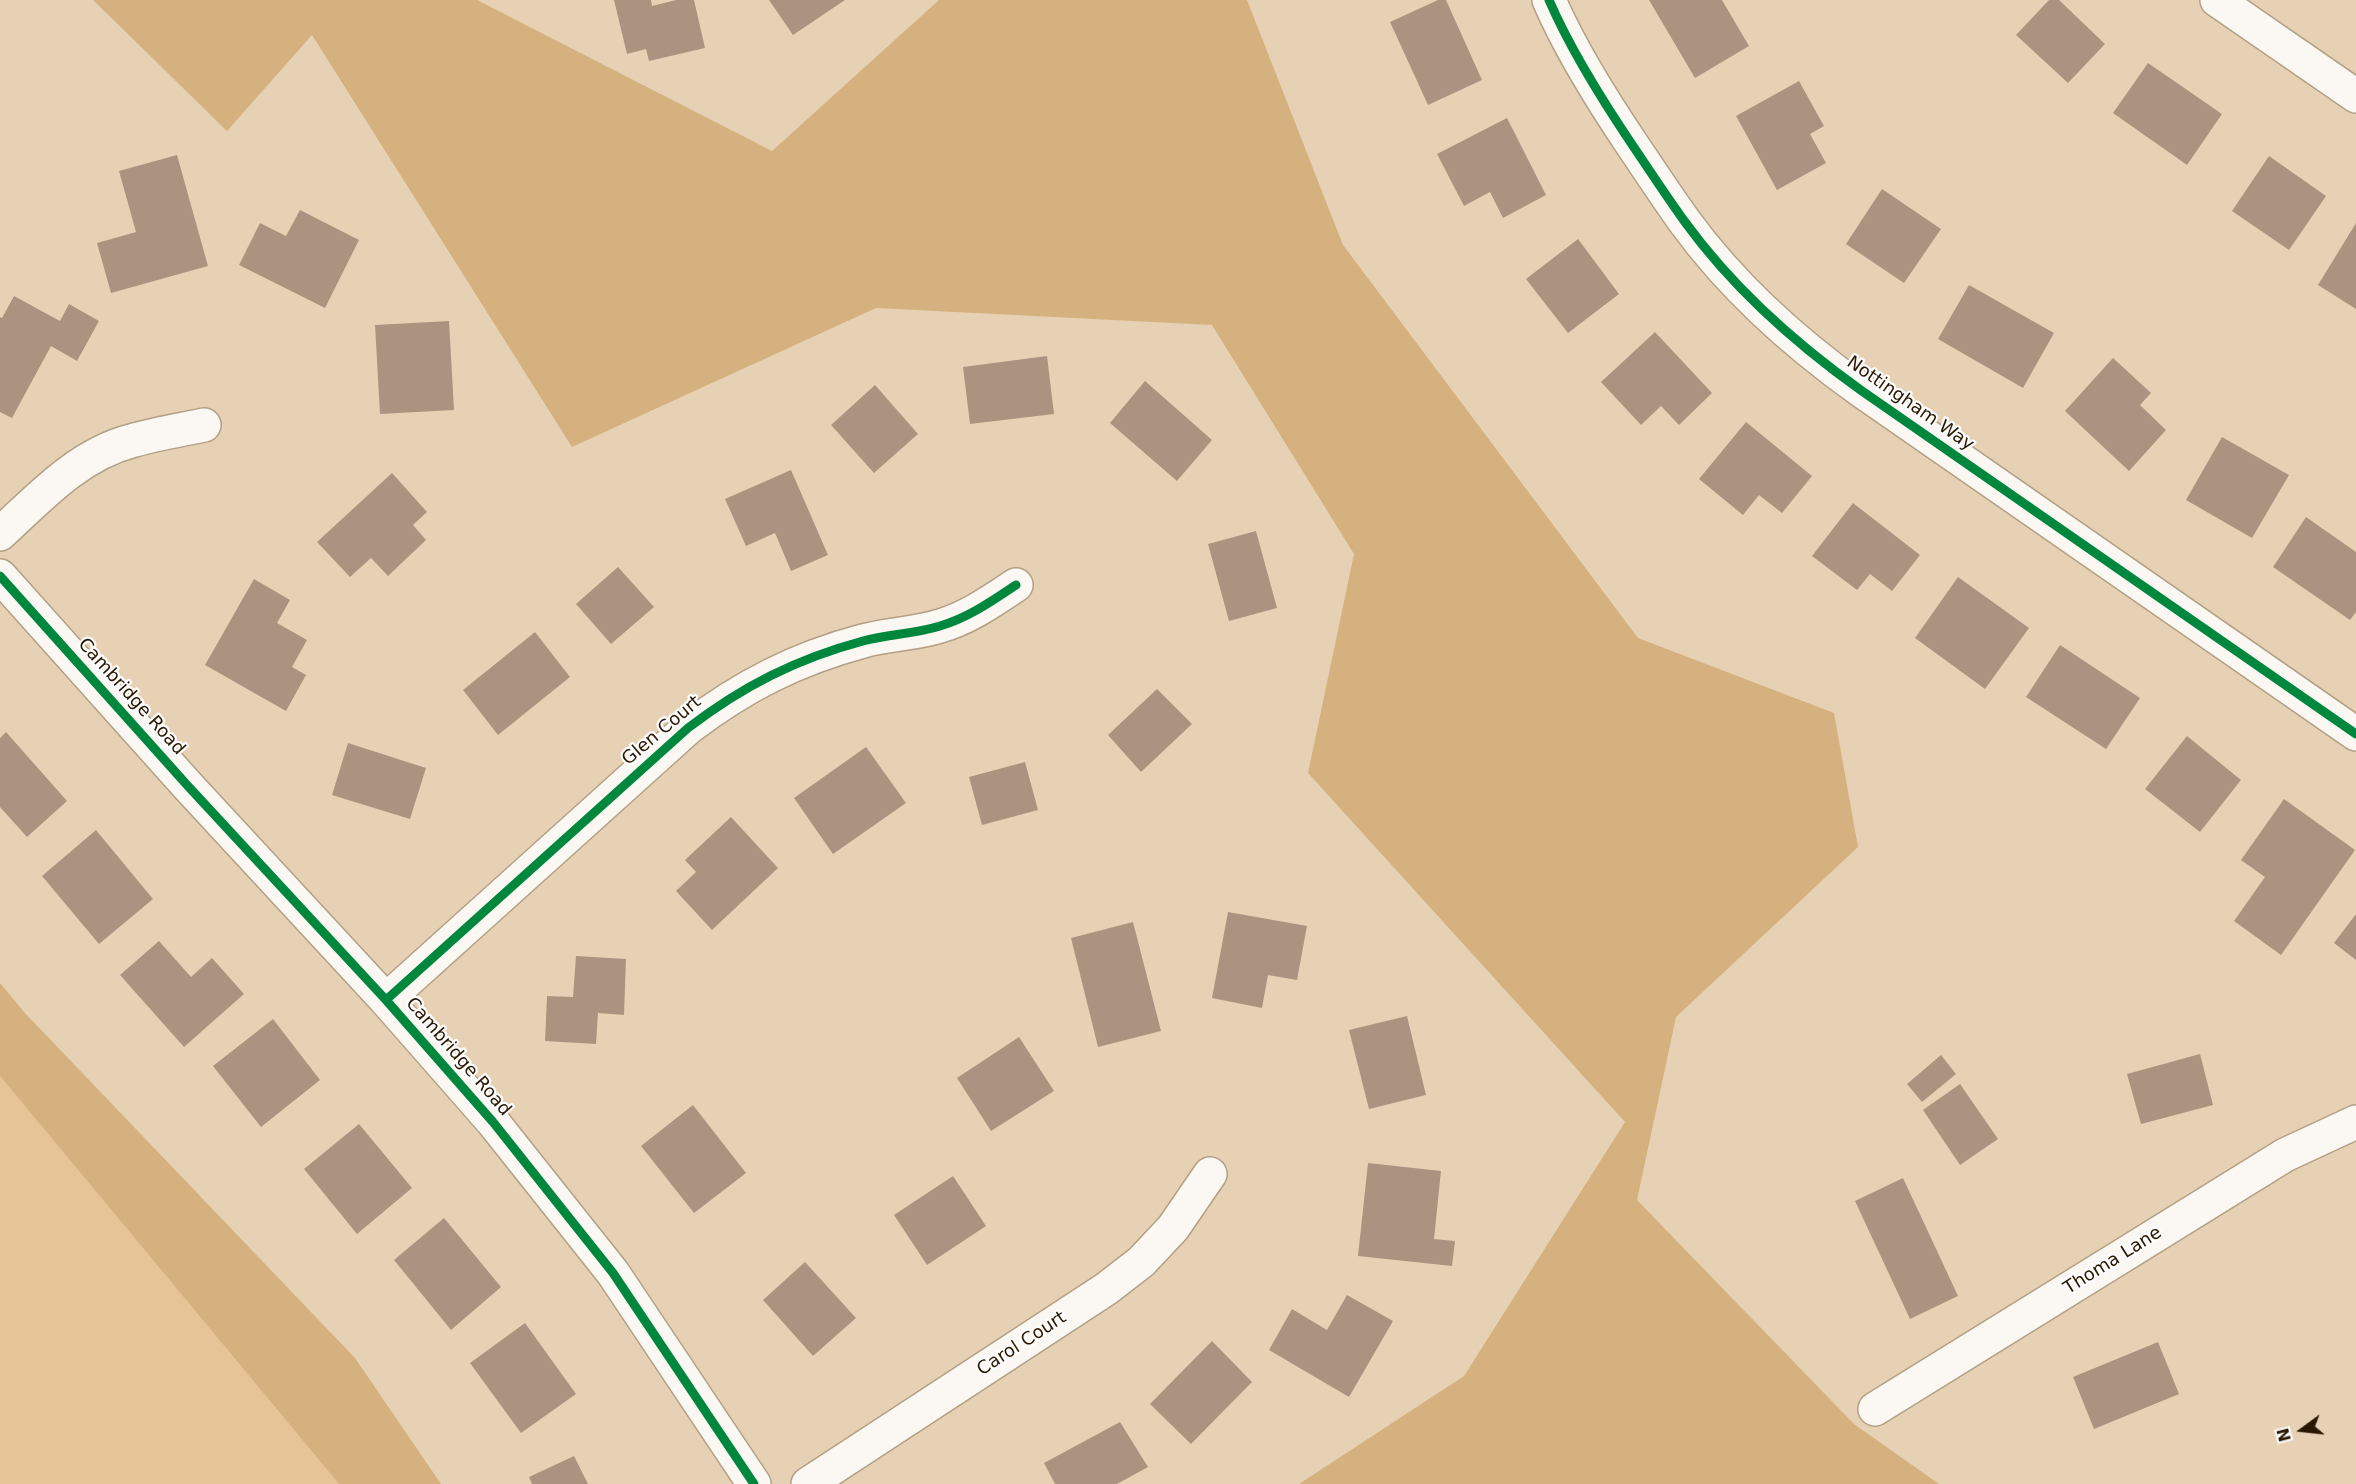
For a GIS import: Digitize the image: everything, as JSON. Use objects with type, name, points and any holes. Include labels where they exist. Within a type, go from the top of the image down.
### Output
[{"type":"street","name":"Nottingham Way","points":[[1549,0],[1585,70],[1686,223],[1720,265],[1788,334],[1862,391],[2356,734]]},
{"type":"street","points":[[2217,0],[2356,96]]},
{"type":"street","points":[[0,534],[55,483],[90,458],[130,441],[204,425]]},
{"type":"street","name":"Cambridge Road","points":[[0,576],[187,785],[386,1000],[500,1130],[613,1273],[754,1484]]},
{"type":"street","name":"Glen Court","points":[[386,1000],[688,728],[726,699],[789,666],[828,652],[864,640],[940,627],[980,610],[1016,585]]},
{"type":"street","name":"Thoma Lane","points":[[1875,1409],[2285,1155],[2356,1122]]},
{"type":"street","name":"Carol Court","points":[[808,1484],[1106,1289],[1141,1262],[1173,1228],[1210,1174]]},
{"type":"shaded area","points":[[93,0],[477,0],[772,151],[939,0],[1247,0],[1343,245],[1638,638],[1834,713],[1858,847],[1676,1017],[1637,1200],[1854,1424],[1939,1484],[1299,1484],[1464,1376],[1625,1122],[1308,773],[1354,554],[1212,325],[876,308],[572,447],[312,35],[227,131]]},
{"type":"shaded area","points":[[0,983],[24,1012],[355,1358],[441,1484],[339,1484],[0,1076]]},
{"type":"shaded area","points":[[0,1076],[339,1484],[0,1484]]},
{"type":"building","points":[[614,0],[651,0],[652,6],[676,0],[694,0],[705,48],[649,61],[646,49],[627,54]]},
{"type":"building","points":[[769,0],[845,0],[793,35]]},
{"type":"building","points":[[1438,0],[1446,0],[1482,80],[1428,105],[1390,22]]},
{"type":"building","points":[[1649,0],[1722,0],[1749,46],[1695,78]]},
{"type":"building","points":[[2049,0],[2059,0],[2105,44],[2068,83],[2016,35]]},
{"type":"building","points":[[2148,63],[2222,114],[2187,165],[2113,113]]},
{"type":"building","points":[[1799,81],[1824,126],[1810,134],[1826,163],[1777,190],[1736,116]]},
{"type":"building","points":[[1507,118],[1546,195],[1503,218],[1490,192],[1464,206],[1437,154]]},
{"type":"building","points":[[177,155],[208,266],[111,293],[97,243],[136,232],[119,171]]},
{"type":"building","points":[[2269,156],[2326,196],[2289,250],[2232,211]]},
{"type":"building","points":[[1882,189],[1941,229],[1904,283],[1846,244]]},
{"type":"building","points":[[300,210],[359,240],[325,308],[239,265],[260,223],[286,236]]},
{"type":"building","points":[[2356,223],[2356,309],[2318,285]]},
{"type":"building","points":[[1578,239],[1619,294],[1568,333],[1526,279]]},
{"type":"building","points":[[1969,285],[2054,333],[2023,388],[1938,339]]},
{"type":"building","points":[[14,296],[60,321],[69,304],[99,321],[77,361],[51,346],[12,418],[0,412],[0,317],[2,318]]},
{"type":"building","points":[[449,321],[454,410],[380,414],[375,325]]},
{"type":"building","points":[[1655,332],[1712,393],[1679,425],[1661,406],[1641,425],[1601,382]]},
{"type":"building","points":[[1047,356],[1054,414],[970,424],[963,367]]},
{"type":"building","points":[[2113,358],[2151,393],[2140,405],[2166,430],[2129,471],[2065,411]]},
{"type":"building","points":[[1145,381],[1212,440],[1177,481],[1110,423]]},
{"type":"building","points":[[875,385],[918,434],[874,473],[831,425]]},
{"type":"building","points":[[1746,422],[1812,476],[1782,513],[1759,495],[1743,515],[1699,479]]},
{"type":"building","points":[[2222,437],[2289,475],[2252,538],[2186,500]]},
{"type":"building","points":[[791,470],[828,555],[791,571],[775,533],[746,546],[725,499]]},
{"type":"building","points":[[392,473],[427,512],[413,525],[426,540],[388,576],[371,558],[350,577],[317,542]]},
{"type":"building","points":[[1853,503],[1920,555],[1892,591],[1870,574],[1857,590],[1812,556]]},
{"type":"building","points":[[2306,517],[2356,552],[2356,612],[2350,620],[2273,567]]},
{"type":"building","points":[[1256,531],[1277,608],[1229,621],[1208,544]]},
{"type":"building","points":[[618,567],[654,607],[611,644],[576,604]]},
{"type":"building","points":[[1958,577],[2029,628],[1985,689],[1915,638]]},
{"type":"building","points":[[254,579],[290,600],[277,623],[307,640],[292,667],[306,675],[286,711],[205,665]]},
{"type":"building","points":[[535,632],[570,677],[498,735],[463,690]]},
{"type":"building","points":[[2060,645],[2140,698],[2106,749],[2026,697]]},
{"type":"building","points":[[1157,689],[1192,724],[1141,772],[1108,735]]},
{"type":"building","points":[[6,732],[67,801],[27,837],[0,807],[0,738]]},
{"type":"building","points":[[2187,736],[2241,780],[2200,832],[2145,789]]},
{"type":"building","points":[[348,743],[426,768],[410,819],[332,795]]},
{"type":"building","points":[[866,747],[906,803],[833,854],[794,798]]},
{"type":"building","points":[[1025,762],[1038,810],[982,825],[969,777]]},
{"type":"building","points":[[2284,799],[2355,850],[2281,955],[2234,921],[2265,877],[2241,860]]},
{"type":"building","points":[[731,817],[778,868],[712,930],[676,891],[696,872],[685,860]]},
{"type":"building","points":[[96,830],[153,899],[99,944],[42,876]]},
{"type":"building","points":[[1228,912],[1307,926],[1297,980],[1268,975],[1262,1008],[1212,998]]},
{"type":"building","points":[[2356,914],[2356,960],[2334,943]]},
{"type":"building","points":[[1133,922],[1161,1031],[1098,1047],[1071,938]]},
{"type":"building","points":[[159,941],[191,977],[212,958],[244,994],[184,1047],[120,975]]},
{"type":"building","points":[[576,956],[626,959],[624,1015],[598,1013],[596,1044],[545,1041],[547,996],[573,997]]},
{"type":"building","points":[[1407,1016],[1426,1095],[1369,1109],[1349,1030]]},
{"type":"building","points":[[273,1019],[320,1080],[261,1127],[213,1066]]},
{"type":"building","points":[[1019,1037],[1054,1091],[991,1131],[957,1078]]},
{"type":"building","points":[[2200,1054],[2213,1105],[2141,1124],[2127,1074]]},
{"type":"building","points":[[1941,1055],[1956,1074],[1922,1102],[1907,1084]]},
{"type":"building","points":[[1960,1084],[1998,1139],[1960,1165],[1923,1110]]},
{"type":"building","points":[[693,1105],[746,1173],[694,1213],[641,1146]]},
{"type":"building","points":[[359,1124],[412,1188],[357,1234],[304,1169]]},
{"type":"building","points":[[1368,1163],[1441,1171],[1434,1239],[1455,1241],[1452,1266],[1358,1256]]},
{"type":"building","points":[[953,1176],[986,1226],[927,1265],[894,1215]]},
{"type":"building","points":[[1903,1178],[1958,1296],[1910,1319],[1855,1201]]},
{"type":"building","points":[[444,1218],[501,1287],[451,1330],[394,1260]]},
{"type":"building","points":[[805,1262],[856,1318],[813,1356],[763,1300]]},
{"type":"building","points":[[1347,1295],[1393,1321],[1349,1397],[1269,1350],[1292,1309],[1327,1330]]},
{"type":"building","points":[[525,1323],[576,1394],[521,1433],[470,1363]]},
{"type":"building","points":[[1212,1341],[1252,1382],[1191,1444],[1150,1404]]},
{"type":"building","points":[[2158,1342],[2179,1394],[2094,1429],[2073,1377]]},
{"type":"building","points":[[1120,1422],[1148,1467],[1117,1484],[1055,1484],[1044,1463]]},
{"type":"building","points":[[574,1456],[588,1484],[532,1484],[529,1477]]},
{"type":"cycle path","points":[[1549,0],[1567,38],[1621,129],[1685,222],[1724,270],[1767,314],[1813,354],[1862,391],[2356,734]]},
{"type":"cycle path","points":[[0,576],[187,785],[386,1000],[493,1122],[613,1273],[754,1484]]},
{"type":"cycle path","points":[[386,1000],[688,728],[729,699],[793,665],[838,648],[950,623],[1016,585]]}]
